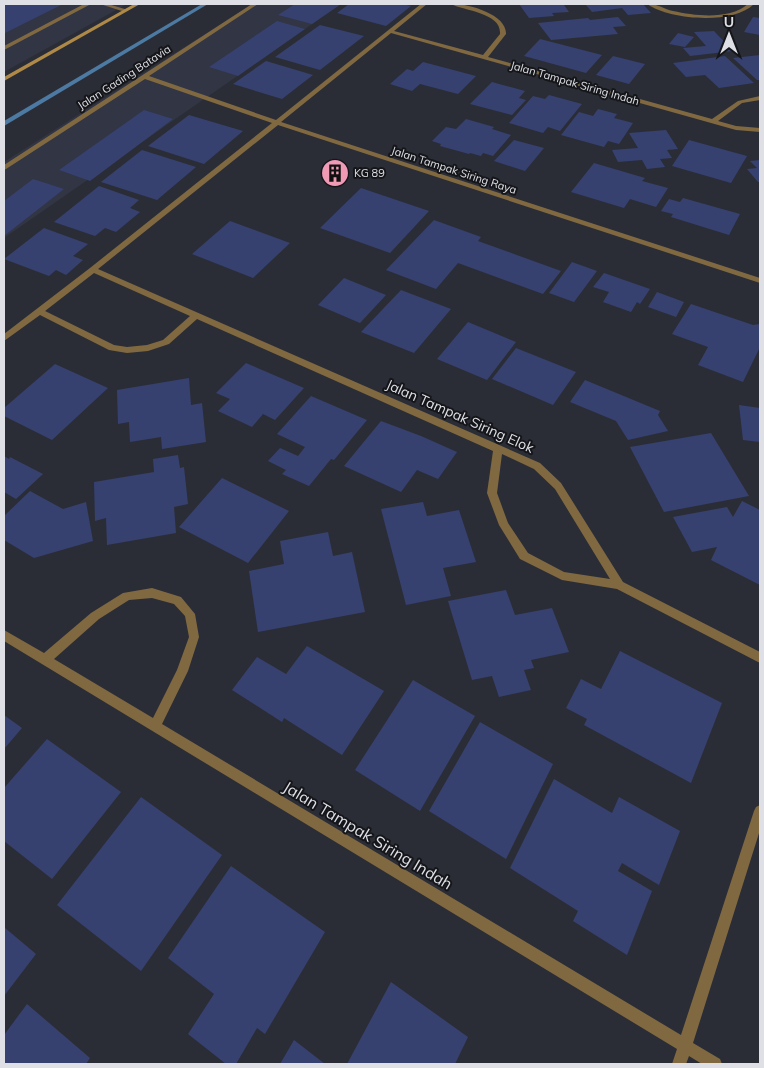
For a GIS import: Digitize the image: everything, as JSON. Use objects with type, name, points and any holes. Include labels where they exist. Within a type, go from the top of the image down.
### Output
[{"type":"street","points":[[4,48],[88,4]]},
{"type":"street","points":[[103,4],[125,10]]},
{"type":"street","points":[[4,79],[137,4]]},
{"type":"street","name":"Jalan Gading Batavia","points":[[4,168],[255,4]]},
{"type":"street","points":[[4,338],[93,270],[424,4]]},
{"type":"street","points":[[454,4],[478,11],[495,19],[502,26],[503,34],[484,58]]},
{"type":"street","points":[[650,4],[695,16],[738,14],[748,10],[752,4]]},
{"type":"street","name":"Jalan Tampak Siring Indah","points":[[390,31],[712,122],[736,128],[760,130]]},
{"type":"street","name":"Jalan Tampak Siring Raya","points":[[143,76],[275,122],[760,281]]},
{"type":"street","points":[[712,122],[740,102],[760,98]]},
{"type":"street","name":"Jalan Tampak Siring Elok","points":[[93,270],[537,466],[558,486],[619,585]]},
{"type":"street","points":[[39,311],[112,348],[127,350],[148,348],[166,342],[196,316]]},
{"type":"street","points":[[498,448],[492,493],[504,525],[524,556],[562,576],[619,585],[760,658]]},
{"type":"street","points":[[45,660],[95,616],[127,596],[152,593],[177,600],[190,614],[194,638],[182,671],[155,726]]},
{"type":"street","name":"Jalan Tampak Siring Indah","points":[[4,635],[715,1064]]},
{"type":"street","points":[[679,1064],[760,811]]},
{"type":"shaded area","points":[[4,4],[127,4],[4,72]]},
{"type":"shaded area","points":[[252,4],[341,4],[4,238],[4,162]]},
{"type":"building","points":[[4,4],[63,4],[5,33]]},
{"type":"building","points":[[295,4],[341,4],[312,24],[278,15]]},
{"type":"building","points":[[349,4],[402,4],[411,6],[386,26],[337,13]]},
{"type":"building","points":[[519,4],[567,4],[564,5],[569,12],[552,13],[554,16],[529,18]]},
{"type":"building","points":[[585,4],[643,4],[651,13],[628,15],[622,8],[592,12]]},
{"type":"building","points":[[618,17],[626,26],[613,27],[618,34],[551,40],[538,23],[588,18],[590,20]]},
{"type":"building","points":[[753,17],[760,18],[760,35],[744,32]]},
{"type":"building","points":[[277,21],[305,29],[238,76],[209,67]]},
{"type":"building","points":[[320,25],[364,36],[320,70],[275,57]]},
{"type":"building","points":[[714,31],[733,51],[690,56],[683,48],[706,46],[694,32]]},
{"type":"building","points":[[678,33],[694,37],[685,47],[669,44]]},
{"type":"building","points":[[540,39],[602,55],[586,73],[524,56]]},
{"type":"building","points":[[760,55],[760,80],[757,80],[733,58]]},
{"type":"building","points":[[613,56],[645,64],[629,84],[596,75]]},
{"type":"building","points":[[725,56],[754,83],[719,88],[705,75],[686,77],[673,63]]},
{"type":"building","points":[[266,61],[313,75],[282,99],[233,84]]},
{"type":"building","points":[[423,62],[476,76],[458,94],[420,84],[412,91],[390,84],[407,69],[413,71]]},
{"type":"building","points":[[492,82],[525,91],[519,98],[526,100],[512,115],[470,104]]},
{"type":"building","points":[[549,95],[582,104],[560,131],[548,127],[543,133],[509,123],[533,96],[545,99]]},
{"type":"building","points":[[598,109],[617,114],[614,118],[633,123],[619,144],[608,141],[604,147],[561,135],[579,112],[593,116]]},
{"type":"building","points":[[144,110],[173,119],[90,181],[59,170]]},
{"type":"building","points":[[189,115],[243,131],[204,164],[148,146]]},
{"type":"building","points":[[466,119],[494,127],[492,129],[511,135],[493,156],[483,153],[481,156],[469,154],[440,146],[441,144],[432,141],[446,127],[456,129]]},
{"type":"building","points":[[666,130],[678,149],[667,150],[672,158],[660,159],[665,167],[647,169],[642,160],[618,162],[612,150],[638,148],[629,133]]},
{"type":"building","points":[[514,140],[544,148],[525,171],[494,161]]},
{"type":"building","points":[[689,140],[747,156],[731,183],[672,166]]},
{"type":"building","points":[[142,150],[196,167],[157,200],[101,182]]},
{"type":"building","points":[[760,160],[760,182],[758,182],[747,169],[757,168],[750,161]]},
{"type":"building","points":[[594,163],[645,178],[642,181],[668,188],[656,207],[630,199],[624,208],[571,192]]},
{"type":"building","name":"KG 89","points":[[333,168],[344,171],[337,177],[327,174]]},
{"type":"building","points":[[33,179],[64,189],[4,236],[4,201]]},
{"type":"building","points":[[99,186],[139,200],[130,208],[140,212],[116,232],[105,228],[95,236],[54,222]]},
{"type":"building","points":[[361,188],[429,211],[390,253],[320,228]]},
{"type":"building","points":[[683,198],[740,214],[729,235],[671,217],[673,214],[661,211],[669,199],[680,202]]},
{"type":"building","points":[[434,220],[481,237],[478,241],[561,271],[543,294],[458,263],[436,289],[386,270]]},
{"type":"building","points":[[230,221],[290,243],[253,278],[192,254]]},
{"type":"building","points":[[44,228],[88,244],[73,256],[83,260],[66,275],[56,270],[49,276],[4,259]]},
{"type":"building","points":[[572,262],[597,271],[574,302],[549,293]]},
{"type":"building","points":[[604,273],[650,289],[640,304],[637,302],[631,312],[603,302],[609,292],[593,287]]},
{"type":"building","points":[[344,278],[386,295],[360,323],[318,305]]},
{"type":"building","points":[[401,290],[451,309],[414,353],[361,332]]},
{"type":"building","points":[[657,292],[684,302],[676,317],[648,307]]},
{"type":"building","points":[[691,304],[753,325],[760,324],[760,347],[743,382],[698,365],[708,347],[672,334]]},
{"type":"building","points":[[468,322],[516,342],[487,380],[437,359]]},
{"type":"building","points":[[516,348],[576,372],[553,405],[492,379]]},
{"type":"building","points":[[246,363],[304,388],[275,420],[263,414],[252,427],[218,411],[230,399],[216,393]]},
{"type":"building","points":[[55,364],[108,388],[52,440],[4,416],[4,408]]},
{"type":"building","points":[[189,378],[191,405],[202,403],[206,442],[162,449],[161,437],[130,442],[129,422],[118,424],[117,390]]},
{"type":"building","points":[[585,380],[660,411],[658,415],[668,431],[628,440],[616,421],[570,402]]},
{"type":"building","points":[[311,396],[367,420],[334,460],[331,459],[309,486],[282,474],[286,470],[268,461],[280,448],[298,456],[305,447],[277,434]]},
{"type":"building","points":[[739,405],[760,408],[760,442],[743,440]]},
{"type":"building","points":[[381,421],[457,452],[438,479],[417,470],[401,492],[344,466]]},
{"type":"building","points":[[711,433],[749,496],[664,512],[630,447]]},
{"type":"building","points":[[178,455],[180,468],[184,467],[188,504],[174,507],[176,533],[107,545],[106,518],[95,521],[94,482],[154,472],[153,459]]},
{"type":"building","points":[[4,456],[9,459],[10,457],[43,474],[16,499],[4,492]]},
{"type":"building","points":[[222,478],[289,511],[248,563],[179,527]]},
{"type":"building","points":[[30,491],[63,509],[86,502],[93,541],[34,558],[4,540],[4,516]]},
{"type":"building","points":[[742,501],[760,510],[760,585],[711,560],[717,547],[692,552],[673,517],[727,507],[733,517]]},
{"type":"building","points":[[423,502],[427,516],[459,510],[476,562],[443,568],[451,596],[406,605],[381,509]]},
{"type":"building","points":[[328,532],[333,556],[352,552],[365,612],[258,632],[249,571],[284,564],[280,541]]},
{"type":"building","points":[[506,590],[515,615],[552,608],[569,652],[531,660],[534,668],[524,670],[531,690],[499,697],[492,676],[472,680],[448,601]]},
{"type":"building","points":[[307,646],[384,691],[342,755],[284,718],[282,722],[232,690],[257,657],[286,674]]},
{"type":"building","points":[[620,651],[722,703],[691,783],[584,725],[587,719],[566,708],[581,679],[601,689]]},
{"type":"building","points":[[413,680],[475,716],[420,811],[355,770]]},
{"type":"building","points":[[4,715],[22,728],[4,749]]},
{"type":"building","points":[[480,722],[553,764],[506,859],[429,811]]},
{"type":"building","points":[[47,739],[121,792],[52,879],[4,841],[4,788]]},
{"type":"building","points":[[554,779],[612,813],[619,797],[680,831],[659,885],[622,863],[618,871],[652,891],[627,955],[573,921],[578,911],[510,868]]},
{"type":"building","points":[[141,797],[222,855],[141,971],[57,905]]},
{"type":"building","points":[[231,866],[325,932],[265,1034],[257,1028],[236,1064],[226,1064],[188,1034],[214,994],[168,958]]},
{"type":"building","points":[[4,927],[36,954],[4,996]]},
{"type":"building","points":[[391,982],[468,1037],[455,1064],[347,1064]]},
{"type":"building","points":[[27,1004],[90,1058],[86,1064],[4,1064],[4,1035]]},
{"type":"building","points":[[294,1040],[325,1064],[280,1064]]},
{"type":"waterway","points":[[4,124],[205,4]]},
{"type":"place","name":"KG 89","points":[[335,173]]}]
